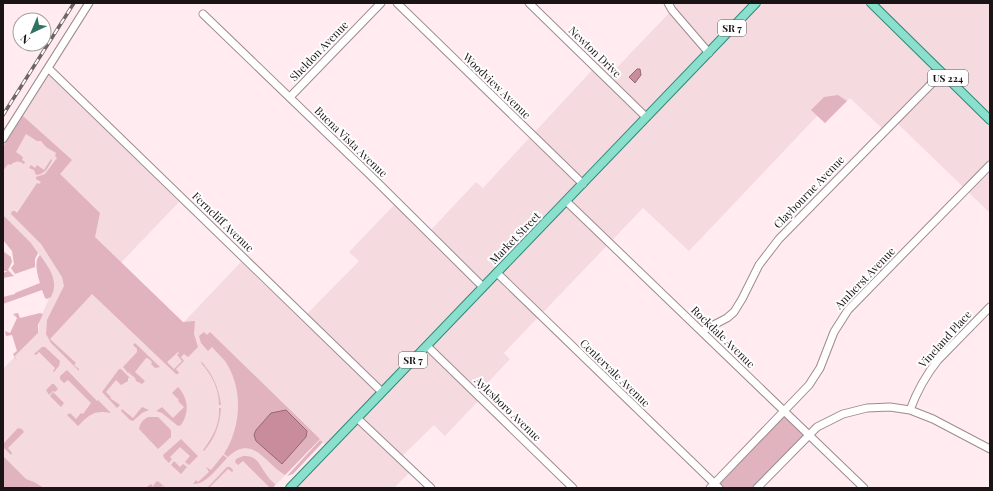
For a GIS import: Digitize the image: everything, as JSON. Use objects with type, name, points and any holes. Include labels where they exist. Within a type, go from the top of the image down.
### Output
[{"type":"main road","name":"Market Street","points":[[290,488],[756,3]]},
{"type":"main road","name":"US 224","points":[[871,3],[990,120]]},
{"type":"street","points":[[3,139],[89,3]]},
{"type":"street","name":"Sheldon Avenue","points":[[290,97],[381,3]]},
{"type":"street","name":"Woodview Avenue","points":[[397,3],[583,184]]},
{"type":"street","name":"Newton Drive","points":[[529,3],[646,117]]},
{"type":"street","points":[[668,3],[709,53]]},
{"type":"street","name":"Buena Vista Avenue","points":[[202,14],[290,97],[483,287]]},
{"type":"street","name":"Ferncliff Avenue","points":[[48,68],[382,392]]},
{"type":"street","name":"Claybourne Avenue","points":[[702,332],[734,312],[759,265],[779,239],[942,73]]},
{"type":"street","name":"Amherst Avenue","points":[[714,487],[816,376],[824,361],[834,332],[848,310],[990,165]]},
{"type":"street","name":"Rockdale Avenue","points":[[566,201],[864,488]]},
{"type":"street","name":"Centervale Avenue","points":[[497,273],[714,487]]},
{"type":"street","name":"Vineland Place","points":[[910,410],[914,398],[930,370],[990,307]]},
{"type":"street","name":"Aylesboro Avenue","points":[[427,346],[573,488]]},
{"type":"street","points":[[758,488],[817,426],[855,410],[879,407],[910,410],[933,419],[990,448]]},
{"type":"street","points":[[357,418],[431,488]]},
{"type":"shaded area","points":[[668,3],[990,3],[990,213],[895,121],[885,131],[850,98],[825,123],[817,116],[689,251],[643,208],[504,353],[510,359],[477,394],[481,398],[445,436],[434,425],[400,458],[412,470],[394,488],[290,488],[328,447],[320,439],[273,488],[34,488],[3,458],[3,369],[38,333],[40,319],[52,292],[48,267],[31,243],[3,218],[3,139],[20,113],[23,116],[49,75],[179,202],[92,293],[123,322],[184,322],[241,262],[311,329],[314,326],[304,317],[359,261],[349,252],[397,202],[429,232],[476,182],[483,188],[595,67],[607,78],[672,10]]},
{"type":"shaded area","points":[[637,69],[640,69],[641,75],[635,83],[629,77]]},
{"type":"shaded area","points":[[838,95],[847,101],[825,123],[811,110],[824,97]]},
{"type":"shaded area","points":[[23,116],[72,160],[60,174],[100,213],[95,237],[183,322],[195,321],[194,334],[198,347],[188,357],[184,354],[181,357],[184,361],[176,369],[179,373],[178,374],[176,374],[92,294],[50,339],[76,363],[74,365],[79,369],[79,371],[51,343],[46,334],[47,320],[64,286],[62,277],[41,244],[11,214],[12,211],[17,213],[37,183],[39,184],[41,182],[36,179],[36,177],[45,174],[57,158],[55,156],[56,153],[46,147],[41,141],[37,141],[26,134],[16,152],[23,157],[22,160],[25,162],[24,164],[17,162],[10,165],[8,164],[3,171],[3,147]],"holes":[[[178,352],[179,353],[177,355],[182,361],[174,369],[167,362]]]},
{"type":"shaded area","points":[[51,159],[52,160],[48,168],[42,173],[36,175],[34,170],[29,168],[31,165],[35,168],[37,165],[44,170]]},
{"type":"shaded area","points":[[3,215],[31,243],[38,253],[35,259],[35,267],[15,274],[11,268],[14,264],[12,251],[3,240]]},
{"type":"shaded area","points":[[3,251],[11,257],[12,262],[8,270],[14,276],[3,278],[3,273],[8,271],[3,271]]},
{"type":"shaded area","points":[[40,255],[50,270],[54,280],[51,297],[47,299],[45,298],[42,290],[3,304],[3,297],[15,294],[40,283],[36,265]]},
{"type":"shaded area","points":[[18,313],[20,318],[40,313],[43,314],[38,325],[38,333],[15,356],[17,361],[13,354],[17,351],[12,335],[6,336],[5,331],[10,333],[17,318],[13,314]]},
{"type":"shaded area","points":[[204,332],[207,335],[210,332],[320,439],[285,475],[259,453],[252,450],[245,448],[237,450],[228,457],[224,454],[230,443],[237,420],[238,396],[231,372],[225,361],[212,347],[208,351],[201,343],[199,336]]},
{"type":"shaded area","points":[[135,343],[160,367],[155,368],[151,364],[152,362],[146,358],[135,372],[145,381],[142,384],[136,381],[135,378],[129,373],[130,372],[128,373],[123,367],[137,352],[137,349],[133,345]]},
{"type":"shaded area","points":[[42,347],[45,347],[60,361],[59,366],[54,372],[53,371],[55,368],[39,352],[36,355],[34,354]]},
{"type":"shaded area","points":[[202,362],[215,382],[219,393],[221,405],[219,405],[218,393],[214,382],[201,363]]},
{"type":"shaded area","points":[[119,369],[121,369],[130,378],[128,378],[128,381],[121,385],[116,380],[106,392],[111,397],[110,398],[120,405],[117,408],[102,392]]},
{"type":"shaded area","points":[[67,370],[97,401],[98,400],[111,413],[100,412],[93,414],[86,418],[78,426],[67,415],[70,413],[76,419],[81,413],[83,414],[91,403],[68,380],[64,383],[60,379],[60,376]]},
{"type":"shaded area","points":[[54,384],[58,389],[49,395],[46,390]]},
{"type":"shaded area","points":[[178,387],[186,400],[187,410],[184,420],[181,425],[178,426],[162,413],[156,411],[162,407],[173,418],[184,407],[172,393]]},
{"type":"shaded area","points":[[53,392],[64,403],[61,407],[50,396]]},
{"type":"shaded area","points":[[142,407],[149,410],[142,413],[133,421],[121,411],[122,409],[133,418]]},
{"type":"shaded area","points":[[219,408],[221,408],[218,426],[211,441],[204,451],[203,450],[213,435],[217,425]]},
{"type":"shaded area","points":[[286,410],[307,431],[306,437],[282,464],[256,441],[254,435],[256,430],[271,413]]},
{"type":"shaded area","points":[[785,411],[809,434],[757,488],[710,488]]},
{"type":"shaded area","points":[[149,417],[158,417],[171,430],[171,437],[158,449],[139,429],[142,421]]},
{"type":"shaded area","points":[[18,428],[22,429],[24,432],[8,448],[12,453],[11,455],[3,447],[3,444]]},
{"type":"shaded area","points":[[181,439],[198,456],[189,465],[185,462],[190,456],[180,447],[170,457],[172,459],[169,463],[163,455]]},
{"type":"shaded area","points":[[320,440],[323,442],[293,474],[287,476]]},
{"type":"shaded area","points":[[223,455],[227,458],[212,475],[203,482],[193,484],[196,480],[198,482],[209,472],[206,467],[211,470]]},
{"type":"shaded area","points":[[3,456],[26,479],[44,488],[3,488]]},
{"type":"shaded area","points":[[243,456],[252,457],[258,461],[268,477],[275,484],[273,488],[270,488],[243,461],[238,465],[235,462],[236,459]]},
{"type":"shaded area","points":[[174,461],[180,467],[183,464],[187,467],[181,474],[171,465]]},
{"type":"shaded area","points":[[227,467],[230,467],[233,471],[232,472],[228,469],[209,488],[207,488]]},
{"type":"shaded area","points":[[157,481],[166,488],[162,486],[160,488],[155,488],[153,486]]},
{"type":"shaded area","points":[[151,484],[153,486],[151,488],[145,488]]},
{"type":"railway","points":[[3,115],[74,3]]}]
